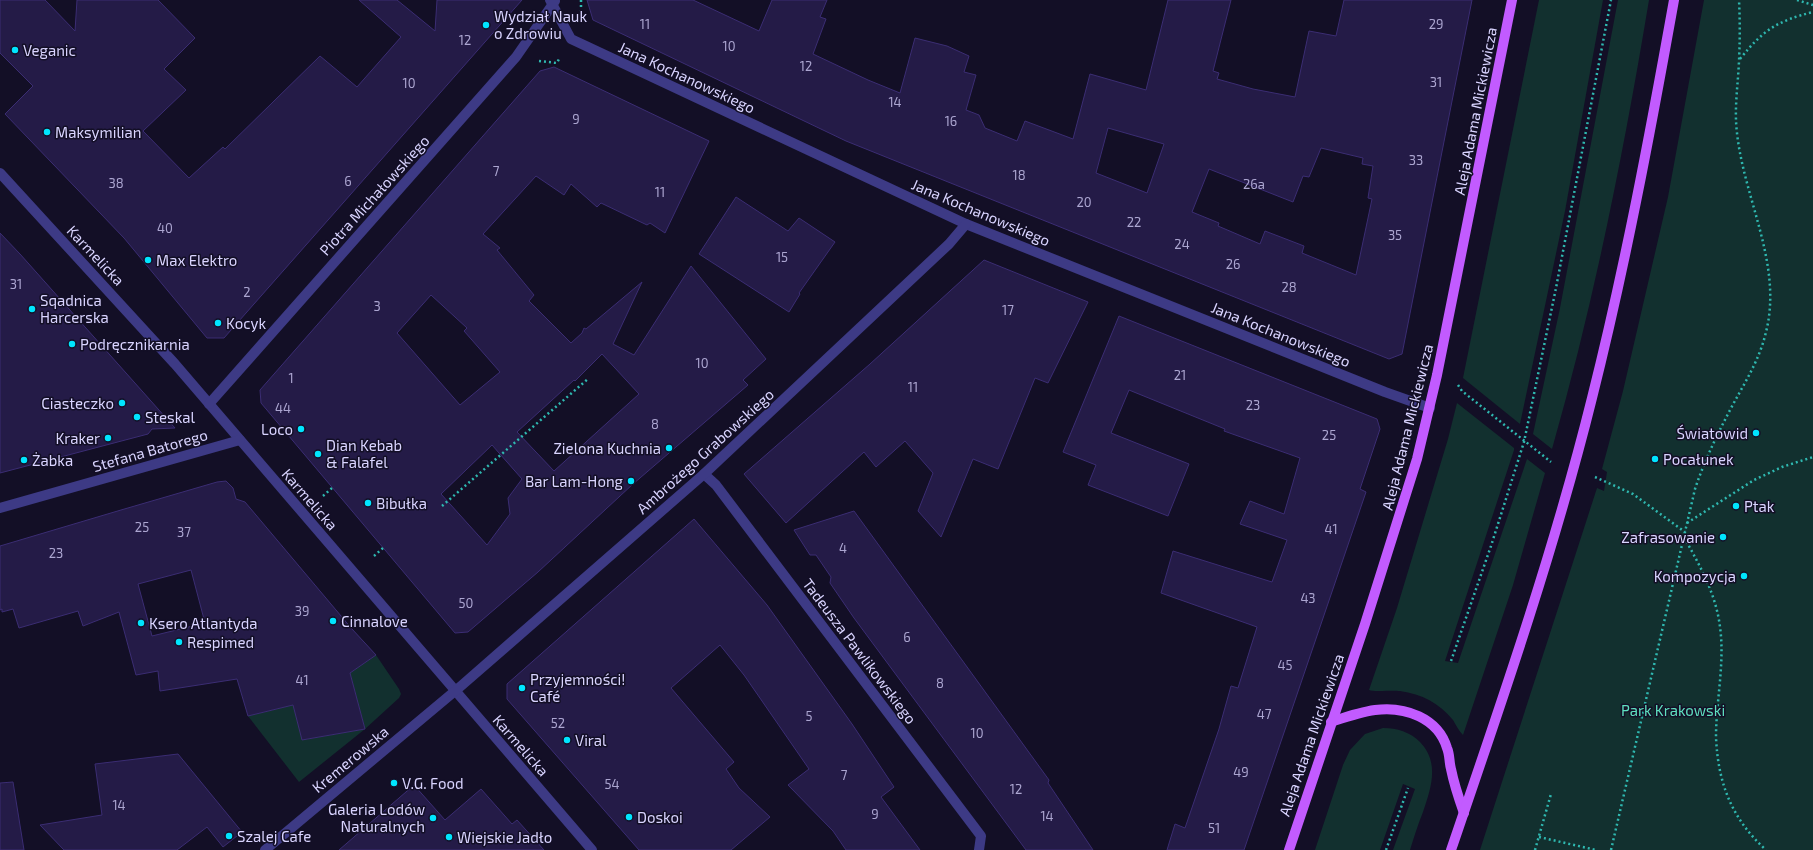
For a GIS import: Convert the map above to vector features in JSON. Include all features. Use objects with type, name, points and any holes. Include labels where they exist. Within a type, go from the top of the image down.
[{"type":"main road","name":"Aleja Adama Mickiewicza","points":[[1289,850],[1398,520],[1430,408],[1512,0]]},
{"type":"main road","points":[[1451,850],[1542,574],[1592,399],[1632,221],[1674,0]]},
{"type":"main road","points":[[1331,722],[1362,712],[1388,709],[1403,711],[1426,719],[1435,726],[1448,748],[1451,769],[1464,813]]},
{"type":"street","name":"Jana Kochanowskiego","points":[[553,2],[571,39],[966,224],[1385,392],[1430,408]]},
{"type":"street","name":"Piotra Michałowskiego","points":[[209,404],[516,58],[553,2]]},
{"type":"street","name":"Karmelicka","points":[[0,173],[112,294],[209,404],[592,850]]},
{"type":"street","name":"Ambrożego Grabowskiego","points":[[455,690],[704,474],[949,244],[966,224]]},
{"type":"street","name":"Stefana Batorego","points":[[0,508],[240,440]]},
{"type":"street","name":"Tadeusza Pawlikowskiego","points":[[704,474],[716,485],[981,836],[979,850]]},
{"type":"street","name":"Kremerowska","points":[[265,850],[455,690]]},
{"type":"path","points":[[1451,661],[1491,546],[1524,442],[1556,288],[1611,0]]},
{"type":"path","points":[[1611,850],[1700,473],[1730,411],[1754,368],[1767,331],[1770,313],[1768,267],[1737,138],[1736,107],[1739,60],[1739,0]]},
{"type":"path","points":[[1797,0],[1813,5]]},
{"type":"path","points":[[1739,60],[1750,47],[1769,29],[1778,23],[1813,12]]},
{"type":"path","points":[[535,66],[538,61],[557,62],[563,53]]},
{"type":"path","points":[[442,506],[588,378]]},
{"type":"path","points":[[1458,385],[1462,391],[1524,442],[1551,462]]},
{"type":"path","points":[[1687,523],[1754,480],[1782,467],[1813,457]]},
{"type":"path","points":[[1595,477],[1633,494],[1685,532]]},
{"type":"path","points":[[323,496],[332,488]]},
{"type":"path","points":[[1684,536],[1710,588],[1719,618],[1721,643],[1716,750],[1724,789],[1730,804],[1741,823],[1766,850]]},
{"type":"path","points":[[374,556],[383,548]]},
{"type":"path","points":[[1386,850],[1408,788]]},
{"type":"path","points":[[1535,850],[1551,794]]},
{"type":"path","points":[[1539,837],[1596,850]]},
{"type":"green space","points":[[1539,0],[1603,0],[1565,211],[1520,424],[1463,378]]},
{"type":"green space","points":[[1618,0],[1649,0],[1629,113],[1595,282],[1552,449],[1533,434],[1560,308]]},
{"type":"green space","name":"Park Krakowski","points":[[1704,0],[1813,0],[1813,850],[1480,850],[1597,488],[1604,491],[1607,472],[1602,469],[1623,391],[1668,197]]},
{"type":"green space","points":[[1457,403],[1514,448],[1514,450],[1445,661],[1458,663],[1527,459],[1545,473],[1513,585],[1463,735],[1448,714],[1430,700],[1408,692],[1369,690],[1397,608],[1448,439]]},
{"type":"green space","points":[[376,655],[401,694],[399,698],[365,729],[350,673]]},
{"type":"green space","points":[[293,705],[303,740],[365,729],[299,782],[248,716]]},
{"type":"green space","points":[[1383,728],[1408,733],[1420,742],[1430,758],[1432,767],[1431,785],[1410,850],[1393,850],[1415,789],[1403,784],[1380,850],[1315,850],[1343,765],[1350,750],[1365,734]]},
{"type":"building","points":[[0,0],[45,0],[75,31],[77,0],[158,0],[195,38],[164,69],[186,90],[143,131],[189,178],[223,147],[225,149],[320,56],[357,87],[401,37],[359,0],[397,0],[435,31],[437,0],[522,0],[224,338],[207,338],[124,238],[5,114],[33,86],[0,53]]},
{"type":"building","points":[[587,0],[693,0],[759,31],[772,0],[827,0],[820,17],[826,19],[813,54],[868,80],[900,93],[915,38],[947,46],[969,56],[964,72],[976,75],[966,110],[979,115],[985,128],[1017,141],[1025,121],[1073,139],[1090,74],[1146,90],[1168,0],[1231,0],[1213,71],[1219,73],[1217,79],[1253,89],[1295,97],[1309,31],[1336,36],[1344,0],[1472,0],[1402,354],[1389,359],[846,141],[593,20]],"holes":[[[1108,128],[1164,144],[1147,193],[1096,173]],[[1321,148],[1363,158],[1362,164],[1373,166],[1368,198],[1372,199],[1356,275],[1302,253],[1304,246],[1265,231],[1260,244],[1218,226],[1219,223],[1192,212],[1209,169],[1293,202],[1303,176],[1309,177]]]},
{"type":"building","points":[[554,67],[709,141],[665,233],[650,223],[647,225],[601,203],[597,207],[571,184],[564,195],[536,176],[483,234],[500,248],[497,250],[534,295],[529,301],[571,343],[582,333],[584,328],[586,329],[642,282],[613,344],[634,355],[691,266],[766,359],[743,380],[748,385],[633,484],[538,572],[468,632],[455,633],[261,403],[260,390],[540,71]],"holes":[[[431,295],[467,328],[464,331],[500,372],[460,405],[397,333]],[[602,354],[639,394],[554,471],[517,432],[574,380],[575,381]],[[492,445],[522,479],[508,498],[510,514],[487,545],[441,494]]]},
{"type":"building","points":[[736,197],[788,231],[799,218],[835,242],[799,293],[800,294],[789,312],[699,254]]},
{"type":"building","points":[[0,233],[175,428],[152,429],[148,434],[0,473]]},
{"type":"building","points":[[984,260],[1088,302],[1048,383],[1035,378],[998,469],[973,459],[941,537],[918,511],[933,473],[905,441],[876,467],[864,452],[786,523],[744,474],[870,364]]},
{"type":"building","points":[[1119,316],[1377,419],[1380,429],[1360,489],[1366,492],[1244,850],[1167,850],[1175,824],[1185,828],[1219,729],[1231,686],[1238,688],[1257,627],[1161,593],[1173,551],[1272,582],[1287,540],[1240,524],[1250,501],[1284,514],[1300,458],[1224,431],[1225,429],[1129,390],[1111,433],[1189,464],[1168,516],[1088,485],[1096,465],[1063,452]]},
{"type":"building","points":[[226,481],[233,488],[236,499],[245,502],[352,629],[376,655],[350,673],[365,729],[302,740],[293,705],[248,716],[237,679],[160,691],[158,671],[136,675],[119,612],[83,626],[78,611],[19,628],[13,609],[2,612],[2,609],[0,610],[0,546],[217,482]],"holes":[[[191,570],[205,623],[152,636],[138,584]]]},
{"type":"building","points":[[854,511],[1049,780],[1048,783],[1093,850],[1026,850],[854,618],[830,583],[831,577],[816,555],[810,555],[794,530]]},
{"type":"building","points":[[694,519],[767,605],[852,724],[894,787],[881,797],[920,850],[846,850],[833,831],[788,785],[809,769],[744,675],[720,645],[671,688],[734,762],[726,769],[739,788],[770,817],[731,850],[639,850],[507,699],[507,684]]},
{"type":"building","points":[[178,754],[242,832],[223,847],[207,827],[177,850],[64,850],[40,825],[102,815],[95,764]]},
{"type":"building","points":[[13,782],[24,850],[0,850],[0,783]]},
{"type":"building","points":[[414,785],[445,820],[481,789],[512,824],[517,820],[544,850],[339,850]]},
{"type":"place","name":"Wydział Nauk o Zdrowiu","points":[[486,25]]},
{"type":"place","name":"Veganic","points":[[15,50]]},
{"type":"place","name":"Maksymilian","points":[[47,132]]},
{"type":"place","name":"Max Elektro","points":[[148,260]]},
{"type":"place","name":"Sqadnica Harcerska","points":[[32,309]]},
{"type":"place","name":"Kocyk","points":[[218,323]]},
{"type":"place","name":"Podręcznikarnia","points":[[72,344]]},
{"type":"place","name":"Ciasteczko","points":[[122,403]]},
{"type":"place","name":"Steskal","points":[[137,417]]},
{"type":"place","name":"Loco","points":[[301,429]]},
{"type":"place","name":"Światowid","points":[[1756,433]]},
{"type":"place","name":"Kraker","points":[[108,438]]},
{"type":"place","name":"Zielona Kuchnia","points":[[669,448]]},
{"type":"place","name":"Dian Kebab & Falafel","points":[[318,454]]},
{"type":"place","name":"Pocałunek","points":[[1655,459]]},
{"type":"place","name":"Żabka","points":[[24,460]]},
{"type":"place","name":"Bar Lam-Hong","points":[[631,481]]},
{"type":"place","name":"Bibułka","points":[[368,503]]},
{"type":"place","name":"Ptak","points":[[1736,506]]},
{"type":"place","name":"Zafrasowanie","points":[[1723,537]]},
{"type":"place","name":"Kompozycja","points":[[1744,576]]},
{"type":"place","name":"Cinnalove","points":[[333,621]]},
{"type":"place","name":"Ksero Atlantyda","points":[[141,623]]},
{"type":"place","name":"Respimed","points":[[179,642]]},
{"type":"place","name":"Przyjemności! Café","points":[[522,688]]},
{"type":"place","name":"Viral","points":[[567,740]]},
{"type":"place","name":"V.G. Food","points":[[394,783]]},
{"type":"place","name":"Doskoi","points":[[629,817]]},
{"type":"place","name":"Galeria Lodów Naturalnych","points":[[433,818]]},
{"type":"place","name":"Szalej Cafe","points":[[229,836]]},
{"type":"place","name":"Wiejskie Jadło","points":[[449,837]]}]
